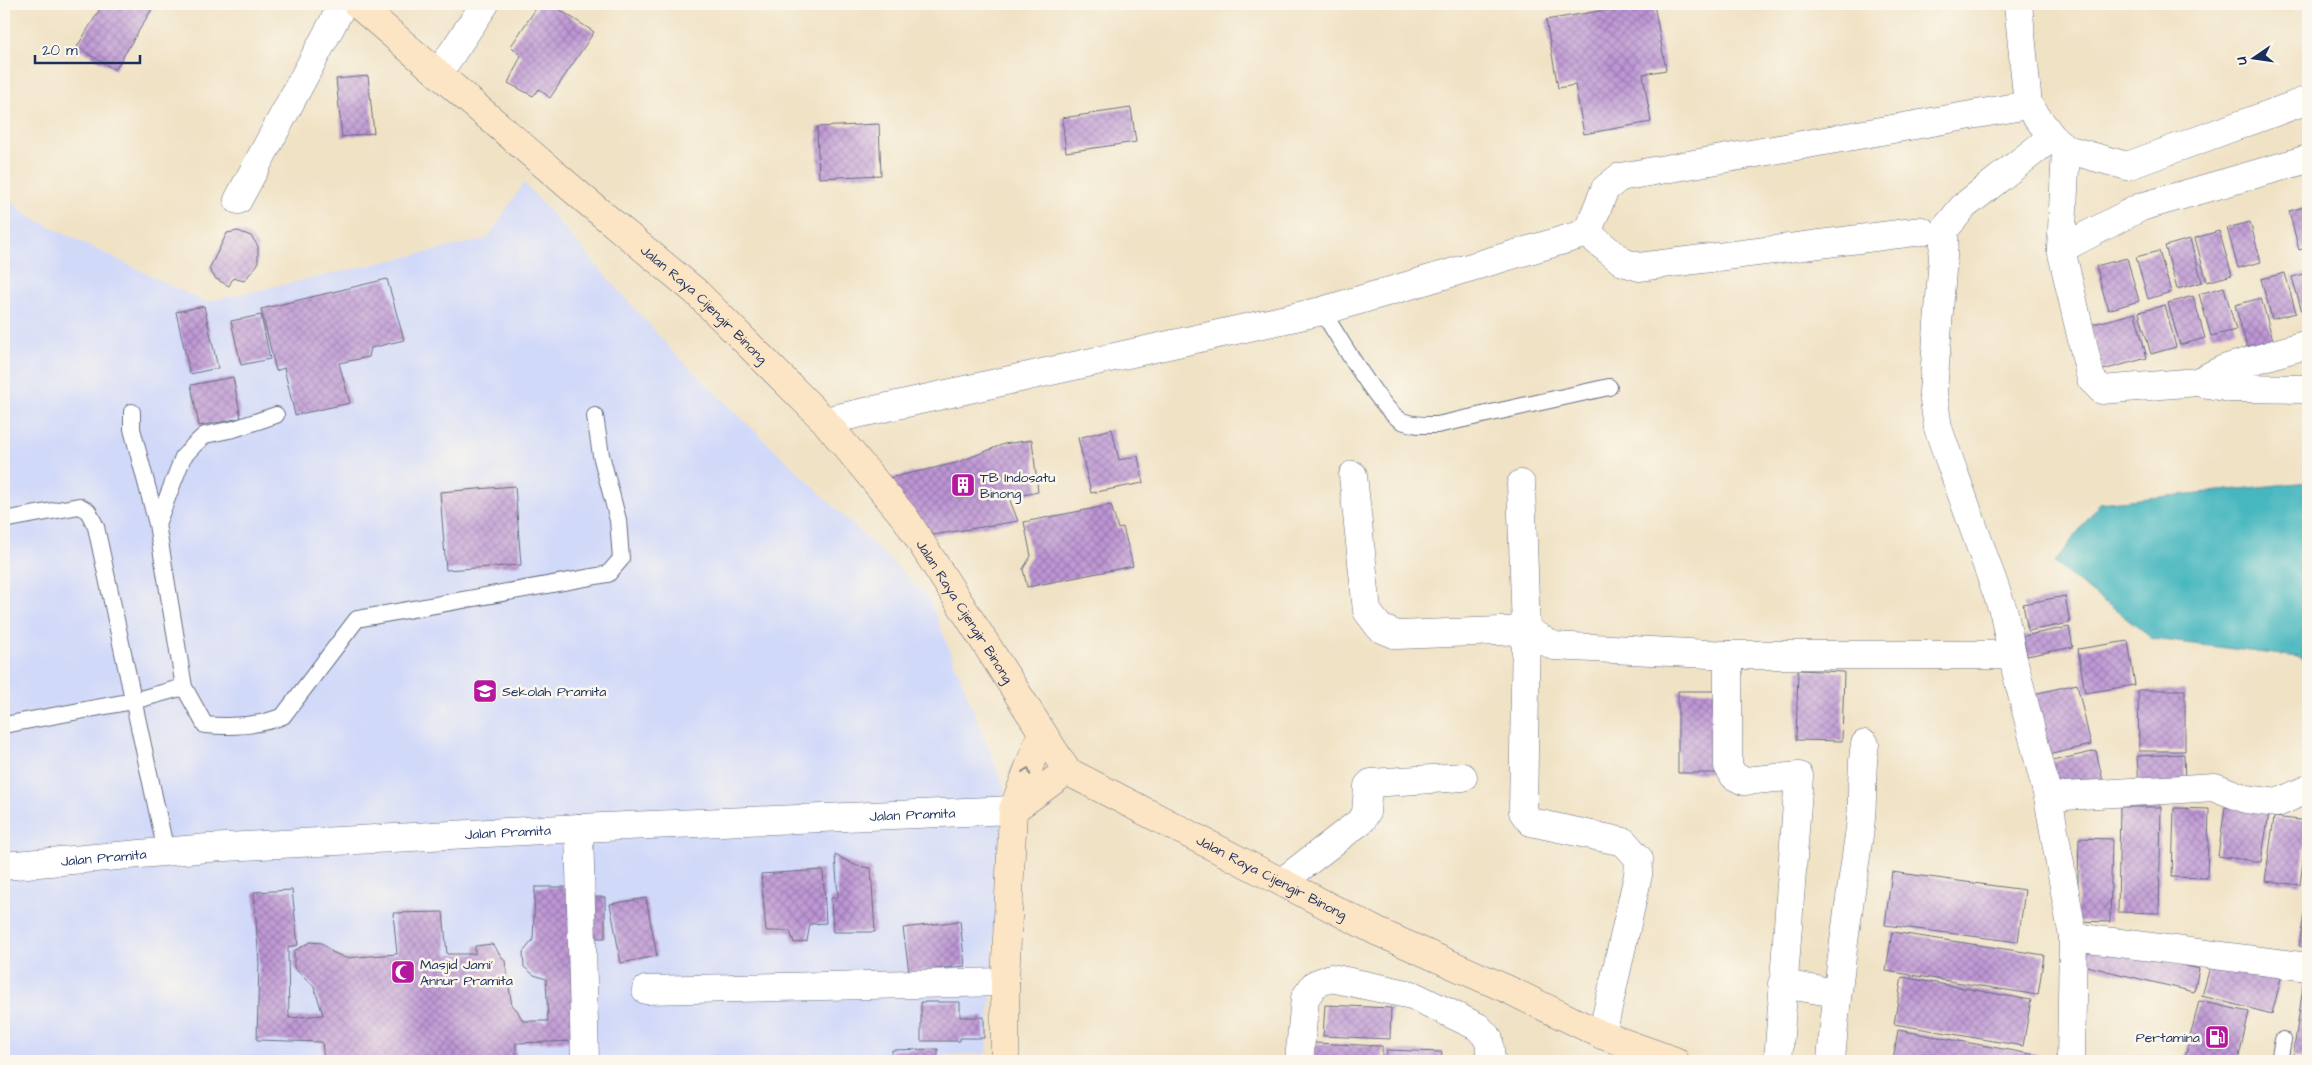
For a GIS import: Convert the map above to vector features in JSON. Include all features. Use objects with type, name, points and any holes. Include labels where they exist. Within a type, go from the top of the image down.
[{"type":"street","points":[[238,200],[354,4]]},
{"type":"street","name":"Jalan Raya Cijengir Binong","points":[[354,4],[584,200],[695,291],[826,421],[906,519],[1068,771],[1378,932],[1507,989],[1602,1035],[1674,1061]]},
{"type":"street","points":[[438,74],[485,4]]},
{"type":"street","points":[[2018,4],[2028,105],[2059,143],[2127,166],[2308,100]]},
{"type":"street","points":[[1587,233],[1605,189],[1620,177],[2028,105]]},
{"type":"street","points":[[2059,143],[2061,249],[2091,379],[2102,390],[2197,382],[2230,388],[2308,389]]},
{"type":"street","points":[[2059,143],[1964,206],[1945,229],[1933,394],[1938,428],[2004,613],[2012,655],[2048,797],[2073,937],[2071,1061]]},
{"type":"street","points":[[2061,249],[2142,207],[2308,158]]},
{"type":"street","points":[[2127,166],[2142,207]]},
{"type":"street","points":[[1587,233],[1623,262],[1639,267],[1922,231]]},
{"type":"street","points":[[826,421],[1322,311],[1587,233]]},
{"type":"street","points":[[2197,382],[2224,369],[2308,344]]},
{"type":"street","points":[[1353,475],[1367,611],[1380,628],[1397,635],[1526,630],[1554,646],[1728,655],[2012,655]]},
{"type":"street","points":[[1521,484],[1526,630],[1523,812],[1531,822],[1624,842],[1639,859],[1638,874],[1602,1035]]},
{"type":"street","points":[[1728,655],[1728,766],[1734,776],[1744,781],[1799,776],[1782,984],[1778,1061]]},
{"type":"street","points":[[1005,1061],[1005,982],[1013,810],[1042,732]]},
{"type":"street","points":[[1830,1061],[1836,993],[1860,824],[1861,771],[1865,744]]},
{"type":"street","points":[[1013,810],[1068,771]]},
{"type":"street","points":[[1283,881],[1362,820],[1366,813],[1368,786],[1371,783],[1463,776]]},
{"type":"street","points":[[2048,797],[2215,787],[2246,800],[2277,803],[2308,789]]},
{"type":"street","name":"Jalan Pramita","points":[[4,866],[166,852],[579,828],[1013,810]]},
{"type":"street","points":[[579,828],[585,1061]]},
{"type":"street","points":[[2073,937],[2308,966]]},
{"type":"street","points":[[1299,1061],[1305,998],[1315,984],[1331,978],[1412,994],[1478,1027],[1489,1039],[1491,1061]]},
{"type":"street","points":[[646,990],[1005,982]]},
{"type":"street","points":[[1782,984],[1836,993]]},
{"type":"lane","points":[[1322,311],[1384,406],[1401,420],[1419,426],[1437,425],[1609,387]]},
{"type":"lane","points":[[132,412],[132,429],[157,524],[184,687],[205,725],[266,723],[283,716],[357,619],[608,574],[620,558],[618,520],[601,455],[596,416]]},
{"type":"lane","points":[[157,524],[183,458],[194,445],[205,435],[234,429],[276,415]]},
{"type":"lane","points":[[4,520],[79,506],[88,510],[96,527],[166,852]]},
{"type":"lane","points":[[4,725],[133,700],[184,687]]},
{"type":"lane","points":[[2279,1061],[2283,1040]]},
{"type":"shaded area","name":"Sekolah Pramita","points":[[524,183],[674,353],[928,597],[1004,786],[987,1054],[673,1061],[4,1061],[4,192],[24,214],[205,302],[487,239]]},
{"type":"water","points":[[2308,482],[2308,667],[2298,657],[2153,639],[2054,563],[2100,503]]},
{"type":"building","points":[[103,4],[155,4],[115,70],[77,47]]},
{"type":"building","points":[[539,4],[551,4],[594,32],[550,98],[539,89],[533,96],[508,83],[521,56],[511,46]]},
{"type":"building","points":[[1641,4],[1654,4],[1666,70],[1643,74],[1651,122],[1584,134],[1575,85],[1558,88],[1546,20]]},
{"type":"building","points":[[368,76],[374,133],[342,137],[336,79]]},
{"type":"building","points":[[1131,108],[1136,142],[1066,152],[1062,118]]},
{"type":"building","points":[[879,124],[881,175],[819,178],[817,127]]},
{"type":"building","points":[[2308,206],[2308,247],[2299,250],[2289,211]]},
{"type":"building","points":[[2250,222],[2261,262],[2238,268],[2227,228]]},
{"type":"building","points":[[238,231],[251,236],[258,246],[258,264],[244,281],[233,278],[229,286],[216,279],[209,269],[227,233]]},
{"type":"building","points":[[2219,231],[2232,275],[2207,282],[2195,238]]},
{"type":"building","points":[[2190,239],[2202,282],[2177,289],[2165,246]]},
{"type":"building","points":[[2159,251],[2171,292],[2148,299],[2136,257]]},
{"type":"building","points":[[2127,258],[2139,301],[2108,310],[2096,266]]},
{"type":"building","points":[[2285,273],[2296,313],[2272,319],[2261,279]]},
{"type":"building","points":[[2308,273],[2308,318],[2304,319],[2292,277]]},
{"type":"building","points":[[387,279],[404,340],[371,348],[369,357],[339,363],[350,403],[295,415],[284,368],[276,371],[261,309]]},
{"type":"building","points":[[2224,287],[2236,330],[2211,336],[2199,294]]},
{"type":"building","points":[[2193,296],[2205,338],[2180,345],[2168,303]]},
{"type":"building","points":[[2261,298],[2273,340],[2247,347],[2235,305]]},
{"type":"building","points":[[2165,305],[2176,347],[2151,354],[2139,312]]},
{"type":"building","points":[[204,306],[218,368],[190,374],[176,312]]},
{"type":"building","points":[[2135,313],[2147,358],[2103,370],[2090,325]]},
{"type":"building","points":[[261,315],[270,359],[241,365],[231,321]]},
{"type":"building","points":[[233,377],[241,418],[199,426],[191,385]]},
{"type":"building","points":[[1112,429],[1119,460],[1138,456],[1143,483],[1091,493],[1078,438]]},
{"type":"building","name":"TB Indosatu Binong","points":[[1032,440],[1038,492],[1009,498],[1018,521],[927,536],[885,479],[956,463],[1004,444]]},
{"type":"building","points":[[515,486],[521,565],[446,570],[440,492]]},
{"type":"building","points":[[1111,505],[1118,529],[1123,527],[1133,566],[1027,587],[1023,569],[1031,556],[1024,522]]},
{"type":"building","points":[[2065,596],[2070,623],[2028,631],[2023,604]]},
{"type":"building","points":[[2069,627],[2073,647],[2027,656],[2023,636]]},
{"type":"building","points":[[2128,641],[2135,685],[2085,693],[2078,649]]},
{"type":"building","points":[[1798,670],[1844,672],[1842,741],[1796,740]]},
{"type":"building","points":[[2077,684],[2091,745],[2048,755],[2034,694]]},
{"type":"building","points":[[2138,690],[2185,690],[2185,751],[2139,751]]},
{"type":"building","points":[[1678,691],[1719,691],[1719,773],[1678,773]]},
{"type":"building","points":[[2096,751],[2103,781],[2055,792],[2048,762]]},
{"type":"building","points":[[2184,754],[2185,783],[2139,785],[2137,756]]},
{"type":"building","points":[[2120,807],[2161,807],[2159,913],[2118,912]]},
{"type":"building","points":[[2225,807],[2269,813],[2261,862],[2218,856]]},
{"type":"building","points":[[2174,808],[2209,809],[2207,878],[2172,877]]},
{"type":"building","points":[[2274,817],[2308,821],[2300,885],[2265,881]]},
{"type":"building","points":[[2079,838],[2112,839],[2110,922],[2077,921]]},
{"type":"building","points":[[835,855],[857,866],[871,868],[875,932],[833,932],[831,898],[838,897]]},
{"type":"building","points":[[823,870],[826,923],[810,924],[807,941],[794,943],[790,931],[766,931],[761,874]]},
{"type":"building","points":[[1892,872],[2025,890],[2018,942],[1885,925]]},
{"type":"building","name":"Masjid Jami' Annur Pramita","points":[[535,887],[578,887],[578,1041],[516,1043],[516,1061],[324,1061],[322,1042],[257,1040],[259,964],[254,892],[292,890],[298,945],[288,947],[289,1018],[323,1015],[314,986],[294,968],[294,951],[310,942],[322,943],[332,952],[345,958],[397,954],[393,913],[443,912],[447,954],[475,954],[475,946],[492,944],[505,961],[512,1006],[517,1010],[523,1021],[548,1021],[546,979],[534,975],[524,967],[523,952],[533,940]]},
{"type":"building","points":[[2308,894],[2308,947],[2299,946]]},
{"type":"building","points":[[585,897],[605,897],[605,938],[586,938]]},
{"type":"building","points":[[646,898],[657,956],[621,963],[610,904]]},
{"type":"building","points":[[960,921],[965,966],[909,972],[903,928]]},
{"type":"building","points":[[1892,932],[2044,955],[2038,995],[1886,971]]},
{"type":"building","points":[[2080,940],[2199,969],[2194,992],[2074,963]]},
{"type":"building","points":[[2212,960],[2281,978],[2272,1014],[2202,996]]},
{"type":"building","points":[[2305,973],[2308,973],[2308,1058],[2293,1056]]},
{"type":"building","points":[[1902,977],[2031,1000],[2023,1046],[1894,1024]]},
{"type":"building","name":"Pertamina","points":[[2199,1001],[2249,1012],[2238,1061],[2184,1061]]},
{"type":"building","points":[[921,1002],[960,1002],[960,1017],[984,1017],[984,1038],[960,1038],[960,1041],[921,1041]]},
{"type":"building","points":[[1325,1005],[1391,1008],[1390,1039],[1323,1036]]},
{"type":"building","points":[[1898,1030],[2042,1056],[2041,1061],[1893,1061]]},
{"type":"building","points":[[1314,1043],[1382,1046],[1382,1061],[1313,1061]]},
{"type":"building","points":[[938,1049],[938,1061],[892,1061],[892,1050]]},
{"type":"building","points":[[1387,1050],[1442,1052],[1441,1061],[1386,1061]]},
{"type":"place","name":"TB Indosatu Binong","points":[[963,485]]},
{"type":"place","name":"Sekolah Pramita","points":[[485,691]]},
{"type":"place","name":"Masjid Jami' Annur Pramita","points":[[403,972]]},
{"type":"place","name":"Pertamina","points":[[2217,1037]]}]
